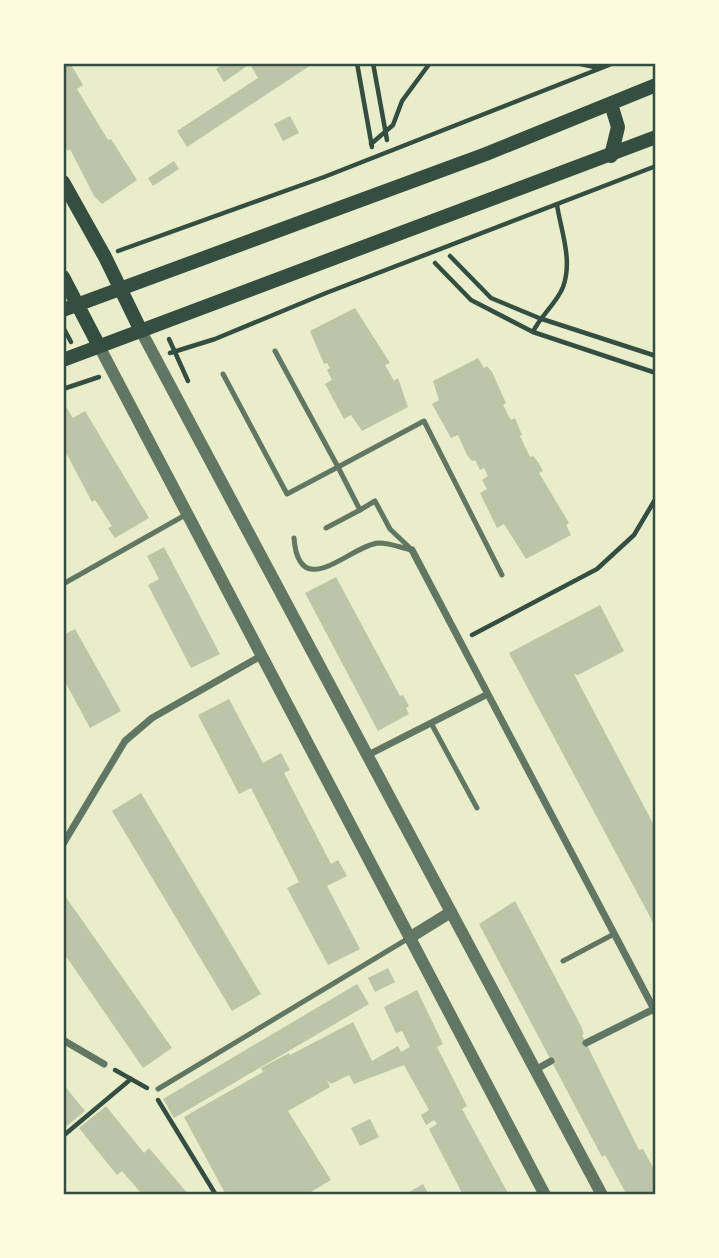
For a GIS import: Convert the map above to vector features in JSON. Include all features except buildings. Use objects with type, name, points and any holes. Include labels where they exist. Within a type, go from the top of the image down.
[{"type":"main road","points":[[70,307],[486,154],[656,85]]},
{"type":"main road","points":[[611,104],[618,127],[611,156]]},
{"type":"main road","points":[[63,360],[656,137]]},
{"type":"main road","points":[[63,182],[105,257],[141,331]]},
{"type":"main road","points":[[63,277],[70,307],[99,346]]},
{"type":"street","points":[[141,331],[602,1195]]},
{"type":"street","points":[[99,346],[545,1195]]},
{"type":"street","points":[[412,550],[486,695],[655,1011],[586,1043]]},
{"type":"street","points":[[63,844],[125,741],[152,718],[261,656]]},
{"type":"street","points":[[368,755],[486,695]]},
{"type":"street","points":[[409,938],[451,912]]},
{"type":"street","points":[[63,1040],[104,1064]]},
{"type":"street","points":[[535,1070],[551,1061]]},
{"type":"lane","points":[[275,351],[360,510]]},
{"type":"lane","points":[[223,374],[287,494],[425,421],[502,575]]},
{"type":"lane","points":[[326,528],[375,501],[390,529],[412,550]]},
{"type":"lane","points":[[63,584],[187,514]]},
{"type":"lane","points":[[294,538],[295,553],[300,562],[316,568],[328,568],[377,543],[412,550]]},
{"type":"lane","points":[[431,723],[477,808]]},
{"type":"lane","points":[[564,961],[614,934]]},
{"type":"lane","points":[[158,1089],[409,938]]},
{"type":"path","points":[[357,63],[372,145],[386,137],[402,101],[430,63]]},
{"type":"path","points":[[373,63],[386,137]]},
{"type":"path","points":[[576,63],[600,68]]},
{"type":"path","points":[[105,257],[191,222],[324,177],[614,63]]},
{"type":"path","points":[[155,358],[215,339],[326,293],[656,166]]},
{"type":"path","points":[[533,332],[539,318],[563,287],[567,251],[557,205]]},
{"type":"path","points":[[450,256],[491,298],[539,318],[656,356]]},
{"type":"path","points":[[435,262],[471,300],[533,332],[656,373]]},
{"type":"path","points":[[63,327],[70,340]]},
{"type":"path","points":[[63,389],[113,373]]},
{"type":"path","points":[[459,642],[597,569],[634,535],[656,498]]},
{"type":"path","points":[[104,1064],[153,1092],[216,1195]]},
{"type":"path","points":[[63,1136],[131,1079]]}]
